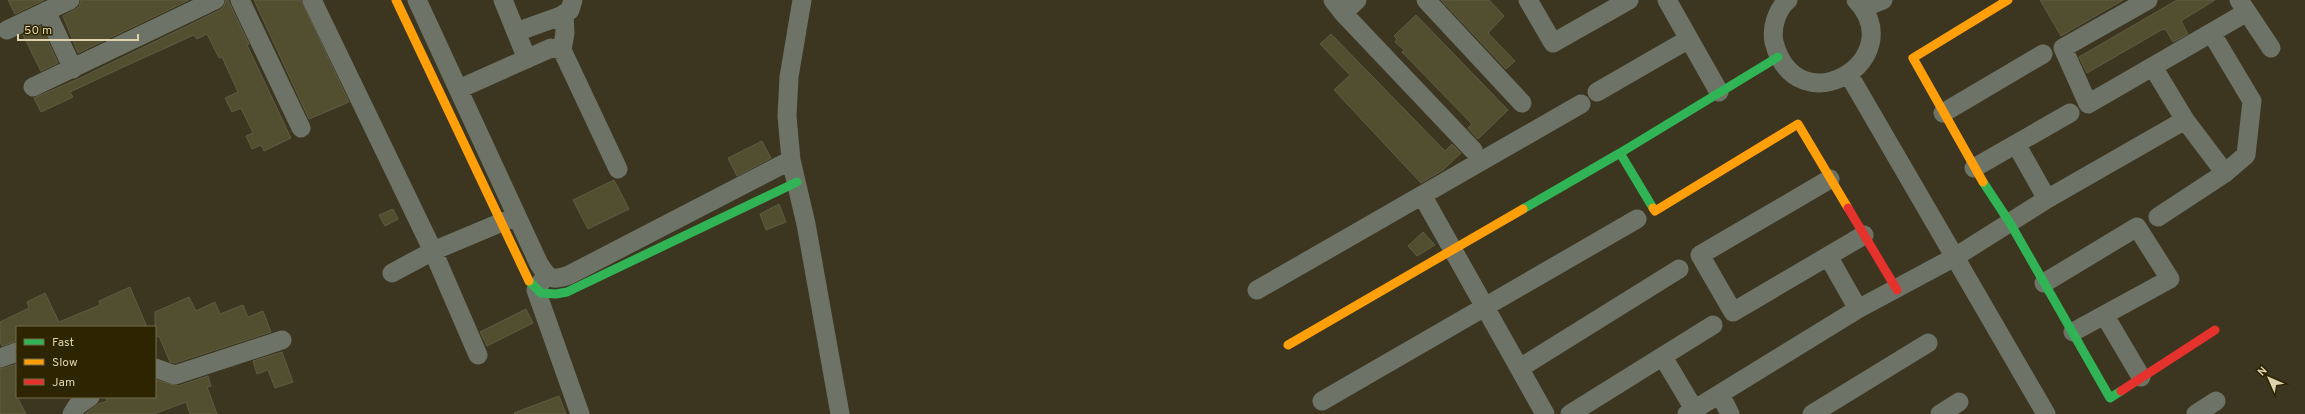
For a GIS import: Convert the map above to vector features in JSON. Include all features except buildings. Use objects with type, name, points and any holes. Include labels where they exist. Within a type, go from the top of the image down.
[{"type":"street","points":[[7,30],[70,0]]},
{"type":"street","points":[[33,87],[215,0]]},
{"type":"street","points":[[240,0],[301,128]]},
{"type":"street","points":[[312,0],[433,251],[478,355]]},
{"type":"street","points":[[396,0],[500,224],[529,281],[542,283],[569,276],[797,182]]},
{"type":"street","points":[[417,0],[539,264],[542,283],[580,414]]},
{"type":"street","points":[[503,0],[527,59]]},
{"type":"street","points":[[802,0],[787,101],[792,160],[823,313],[840,414]]},
{"type":"street","points":[[1426,0],[1522,103]]},
{"type":"street","points":[[1528,0],[1553,43],[1605,6],[1629,0]]},
{"type":"street","points":[[1667,0],[1719,92]]},
{"type":"street","points":[[1788,0],[1776,18],[1773,36],[1778,57],[1795,75],[1808,81],[1822,83],[1836,81],[1849,75],[1862,61],[1869,44],[1870,26],[1859,4],[1881,0]]},
{"type":"street","points":[[2008,0],[1913,58],[1974,168],[2010,223],[2110,398],[2140,377],[2215,330]]},
{"type":"street","points":[[2148,0],[2063,48],[2088,104],[2212,34],[2243,6],[2271,48]]},
{"type":"street","points":[[1344,4],[1473,150]]},
{"type":"street","points":[[516,32],[568,7]]},
{"type":"street","points":[[568,7],[562,50],[618,168]]},
{"type":"street","points":[[46,12],[73,69]]},
{"type":"street","points":[[2158,217],[2225,173],[2246,156],[2252,102],[2212,34]]},
{"type":"street","points":[[1597,92],[1689,39]]},
{"type":"street","points":[[459,89],[551,48],[562,50]]},
{"type":"street","points":[[1944,113],[2043,54]]},
{"type":"street","points":[[1288,345],[1620,153],[1778,57]]},
{"type":"street","points":[[2153,67],[2185,120],[2225,173]]},
{"type":"street","points":[[1849,75],[2046,414]]},
{"type":"street","points":[[1257,290],[1581,104]]},
{"type":"street","points":[[1974,168],[2070,113]]},
{"type":"street","points":[[1663,357],[1691,412],[1858,309],[1896,290],[1955,257],[2047,199],[2185,120]]},
{"type":"street","points":[[1620,153],[1655,210],[1798,124],[1896,290]]},
{"type":"street","points":[[2016,144],[2047,199]]},
{"type":"street","points":[[633,250],[792,160]]},
{"type":"street","points":[[1830,178],[1700,255],[1733,312],[1864,235]]},
{"type":"street","points":[[1422,195],[1486,306],[1545,414]]},
{"type":"street","points":[[392,273],[433,251],[518,216]]},
{"type":"street","points":[[1322,401],[1637,220]]},
{"type":"street","points":[[2044,283],[2137,227],[2170,279],[2105,316],[2073,332]]},
{"type":"street","points":[[1828,256],[1858,309]]},
{"type":"street","points":[[1520,368],[1678,269]]},
{"type":"street","points":[[2105,316],[2140,377]]},
{"type":"street","points":[[1570,414],[1714,326]]},
{"type":"street","points":[[156,368],[175,375],[282,340]]},
{"type":"street","points":[[1812,414],[1928,343]]},
{"type":"street","points":[[0,358],[16,352]]},
{"type":"street","points":[[1720,394],[1730,414]]},
{"type":"street","points":[[72,414],[77,406],[89,398]]},
{"type":"street","points":[[2196,414],[2216,401]]},
{"type":"street","points":[[1940,414],[1959,402]]},
{"type":"traffic: fast","points":[[1653,208],[1620,153],[1778,57]]},
{"type":"traffic: fast","points":[[1523,209],[1620,153]]},
{"type":"traffic: fast","points":[[529,281],[541,293],[556,294],[567,292],[797,182]]},
{"type":"traffic: fast","points":[[1983,182],[2010,223],[2110,398],[2121,391]]},
{"type":"traffic: slow","points":[[396,0],[529,281]]},
{"type":"traffic: slow","points":[[1983,182],[1913,58],[2008,0]]},
{"type":"traffic: slow","points":[[1653,208],[1655,211],[1798,124],[1848,208]]},
{"type":"traffic: slow","points":[[1288,345],[1523,209]]},
{"type":"traffic: jam","points":[[1848,208],[1897,290]]},
{"type":"traffic: jam","points":[[2121,391],[2215,330]]}]
